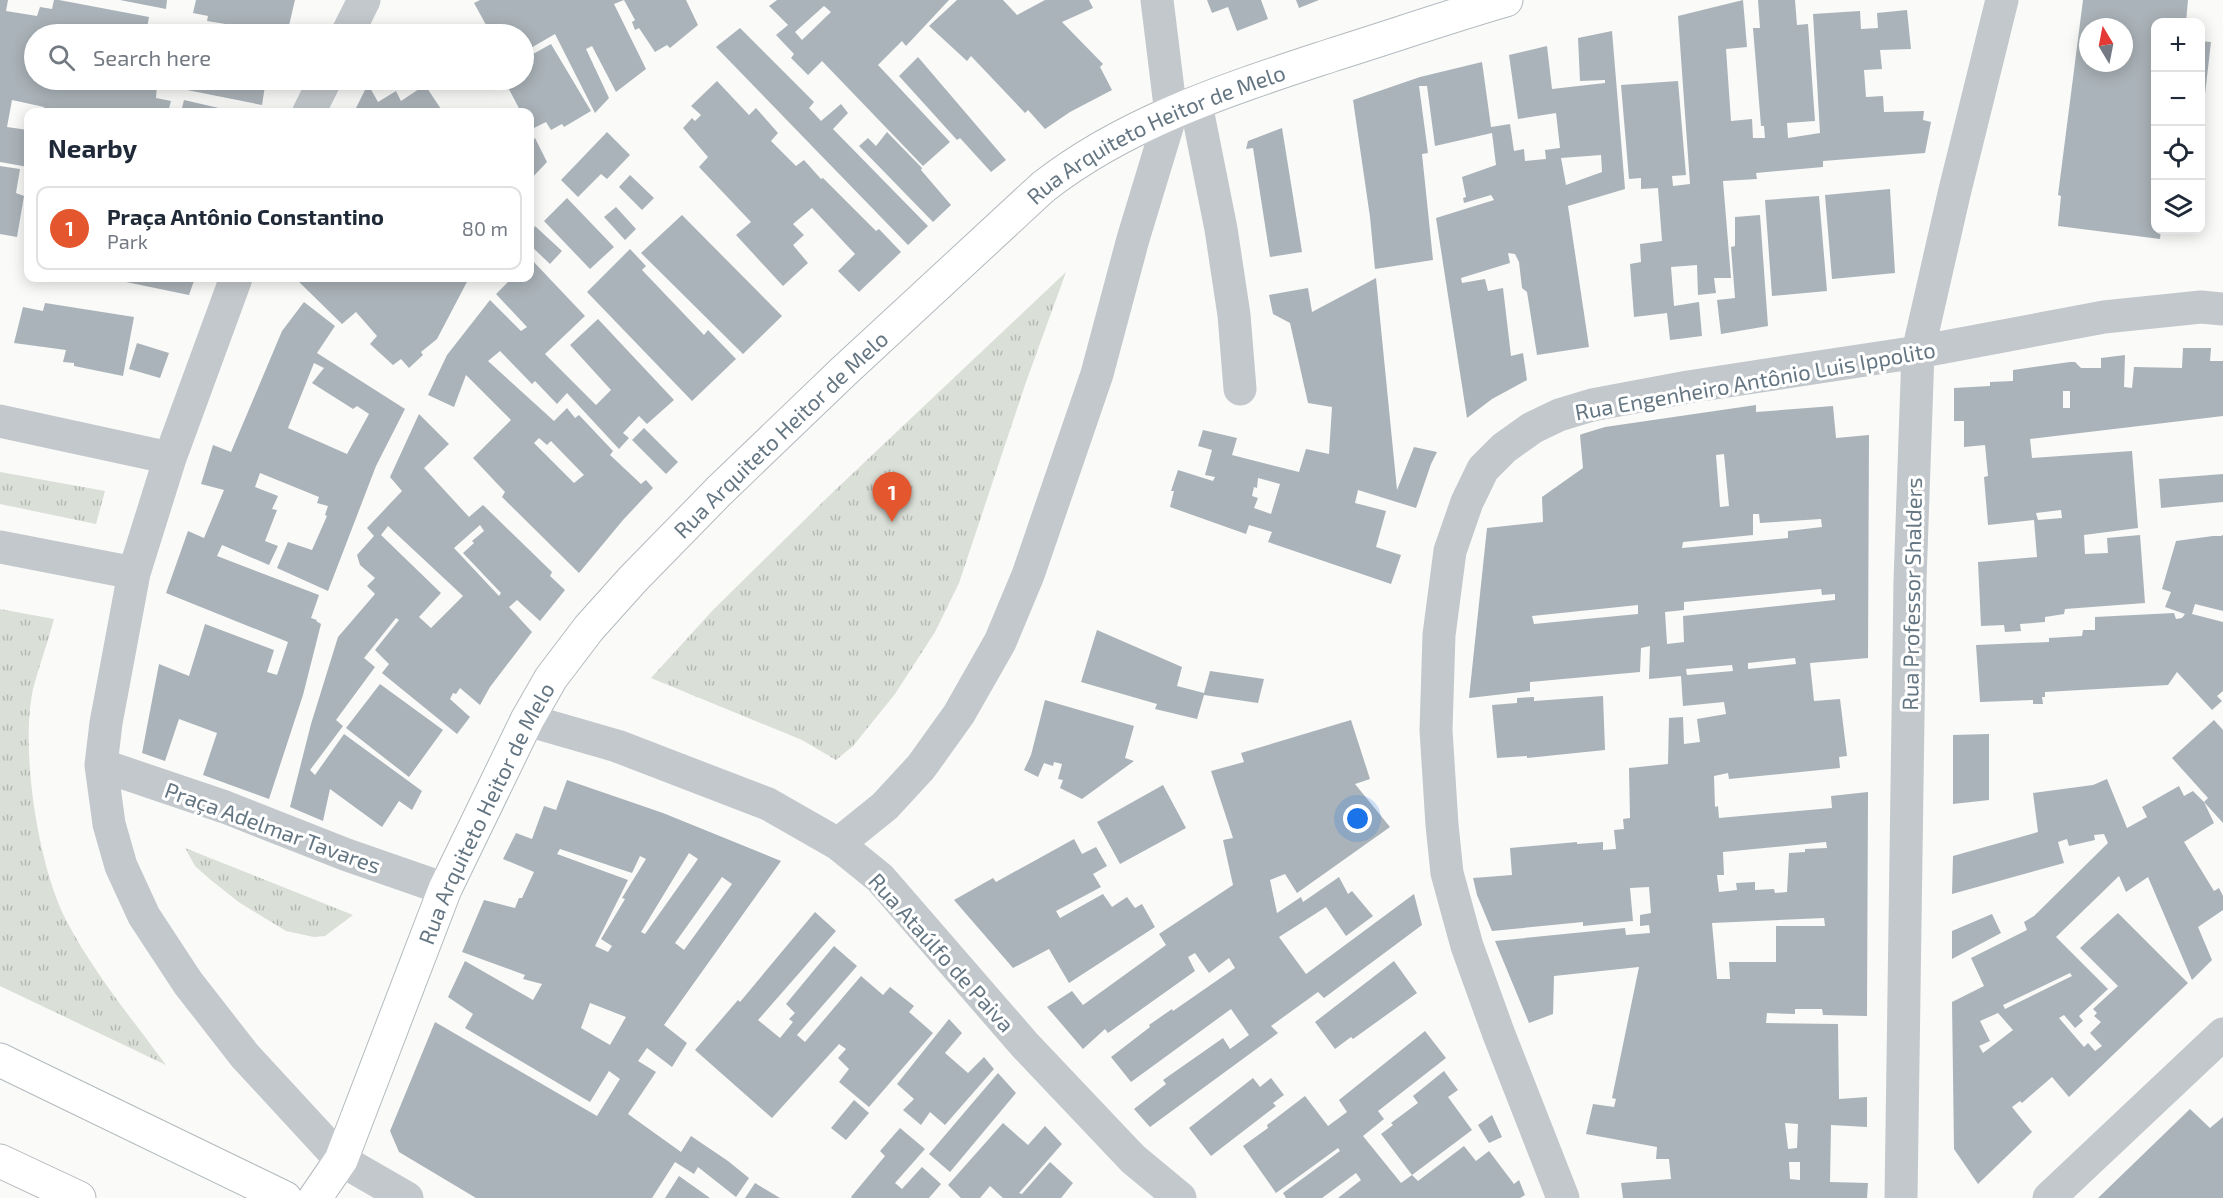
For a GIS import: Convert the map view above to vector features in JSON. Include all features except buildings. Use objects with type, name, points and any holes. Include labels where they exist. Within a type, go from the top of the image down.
[{"type":"main road","name":"Rua Arquiteto Heitor de Melo","points":[[315,1198],[341,1160],[445,889],[527,720],[551,678],[589,628],[633,579],[719,491],[843,372],[1043,187],[1070,166],[1114,139],[1266,77],[1506,0]]},
{"type":"main road","points":[[0,1060],[285,1198]]},
{"type":"main road","name":"Rua Arquiteto Heitor de Melo","points":[[341,1160],[343,1198]]},
{"type":"main road","points":[[0,1161],[79,1198]]},
{"type":"street","points":[[352,24],[364,0]]},
{"type":"street","points":[[1157,0],[1184,109],[1223,240],[1234,315],[1240,389]]},
{"type":"street","name":"Rua Professor Shalders","points":[[1901,1198],[1910,581],[1918,352],[2002,0]]},
{"type":"street","points":[[311,108],[320,90]]},
{"type":"street","points":[[838,844],[885,806],[921,767],[959,714],[1000,642],[1028,575],[1097,374],[1133,239],[1184,109]]},
{"type":"street","points":[[235,282],[170,458],[134,573],[106,723],[101,765],[109,824],[121,866],[144,916],[188,983],[245,1056],[341,1160],[407,1198]]},
{"type":"street","name":"Rua Engenheiro Antônio Luis Ippolito","points":[[1563,1198],[1467,946],[1447,873],[1436,730],[1439,635],[1450,551],[1467,502],[1483,469],[1504,448],[1532,428],[1559,415],[1592,405],[1688,387],[1918,352],[2104,317],[2201,307],[2223,309]]},
{"type":"street","points":[[0,421],[170,458]]},
{"type":"street","points":[[0,547],[134,573]]},
{"type":"street","name":"Rua Ataúlfo de Paiva","points":[[527,720],[617,746],[768,804],[838,844],[880,878],[1024,1044],[1133,1159],[1180,1198]]},
{"type":"street","name":"Praça Adelmar Tavares","points":[[101,765],[225,807],[347,855],[445,889]]},
{"type":"street","points":[[2049,1198],[2223,1034]]},
{"type":"green space","points":[[1066,272],[1026,382],[959,583],[935,632],[895,694],[853,746],[836,760],[802,740],[651,678],[713,610],[832,493]]},
{"type":"green space","points":[[0,472],[105,491],[96,524],[0,504]]},
{"type":"green space","points":[[0,609],[54,619],[33,689],[30,714],[30,775],[40,840],[57,899],[67,922],[89,959],[166,1065],[0,986]]},
{"type":"green space","points":[[185,848],[353,915],[325,936],[314,937],[286,931],[240,903],[212,881],[195,866]]},
{"type":"place","name":"Praça Antônio Constantino","points":[[892,522]]}]
